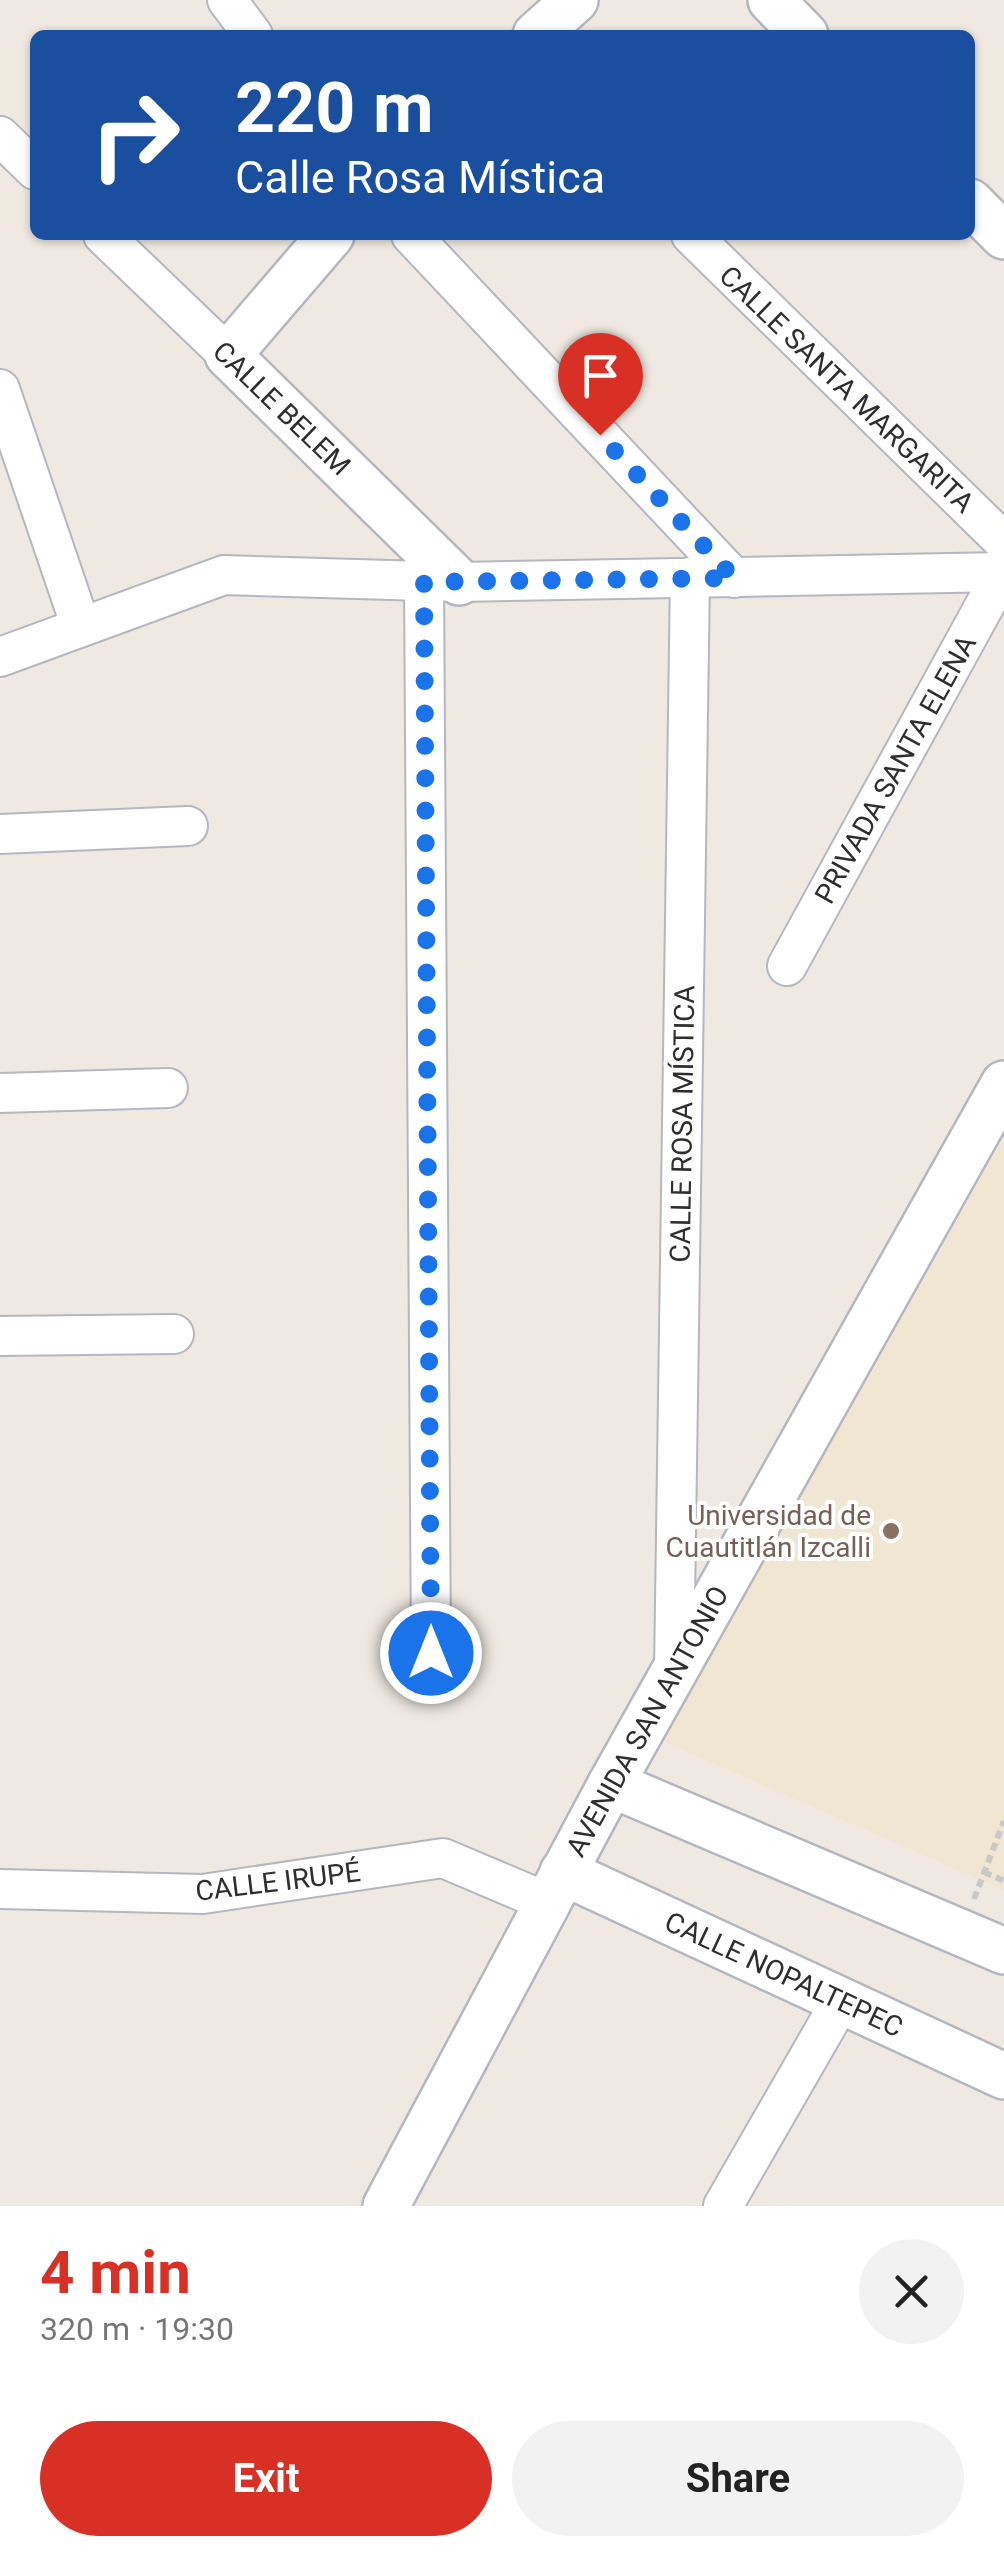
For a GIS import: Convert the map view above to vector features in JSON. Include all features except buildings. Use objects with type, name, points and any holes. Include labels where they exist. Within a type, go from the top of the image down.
[{"type":"street","points":[[226,0],[249,30]]},
{"type":"street","points":[[542,30],[575,0]]},
{"type":"street","points":[[771,0],[801,30]]},
{"type":"street","points":[[0,136],[30,165]]},
{"type":"street","points":[[975,207],[1004,236]]},
{"type":"street","name":"CALLE BELEM","points":[[108,240],[228,355],[442,582]]},
{"type":"street","points":[[228,355],[327,240]]},
{"type":"street","points":[[415,240],[734,578]]},
{"type":"street","name":"CALLE SANTA MARGARITA","points":[[696,240],[1004,542]]},
{"type":"street","points":[[0,389],[81,627]]},
{"type":"street","points":[[0,657],[224,575],[442,582],[1003,572]]},
{"type":"street","name":"PRIVADA SANTA ELENA","points":[[786,966],[1003,572]]},
{"type":"street","name":"CALLE ROSA MÍSTICA","points":[[674,1671],[690,577]]},
{"type":"street","points":[[431,1653],[442,582]]},
{"type":"street","points":[[0,834],[188,826]]},
{"type":"street","name":"AVENIDA SAN ANTONIO","points":[[386,2206],[555,1887],[1004,1084]]},
{"type":"street","points":[[0,1092],[168,1088]]},
{"type":"street","points":[[0,1336],[174,1334]]},
{"type":"street","points":[[612,1784],[1004,1952]]},
{"type":"street","name":"CALLE IRUPÉ","points":[[0,1888],[203,1894],[443,1858],[555,1887]]},
{"type":"street","name":"CALLE NOPALTEPEC","points":[[555,1887],[841,2000],[1004,2076]]},
{"type":"street","points":[[723,2206],[841,2000]]},
{"type":"path","points":[[961,1933],[1004,1820]]},
{"type":"path","points":[[984,1872],[1004,1881]]},
{"type":"shaded area","name":"Universidad de Cuautitlán Izcalli","points":[[1004,1136],[1004,1890],[658,1739]]},
{"type":"place","name":"Universidad de Cuautitlán Izcalli","points":[[891,1531]]},
{"type":"route","points":[[431,1653],[424,582],[734,578],[600,435]]}]
